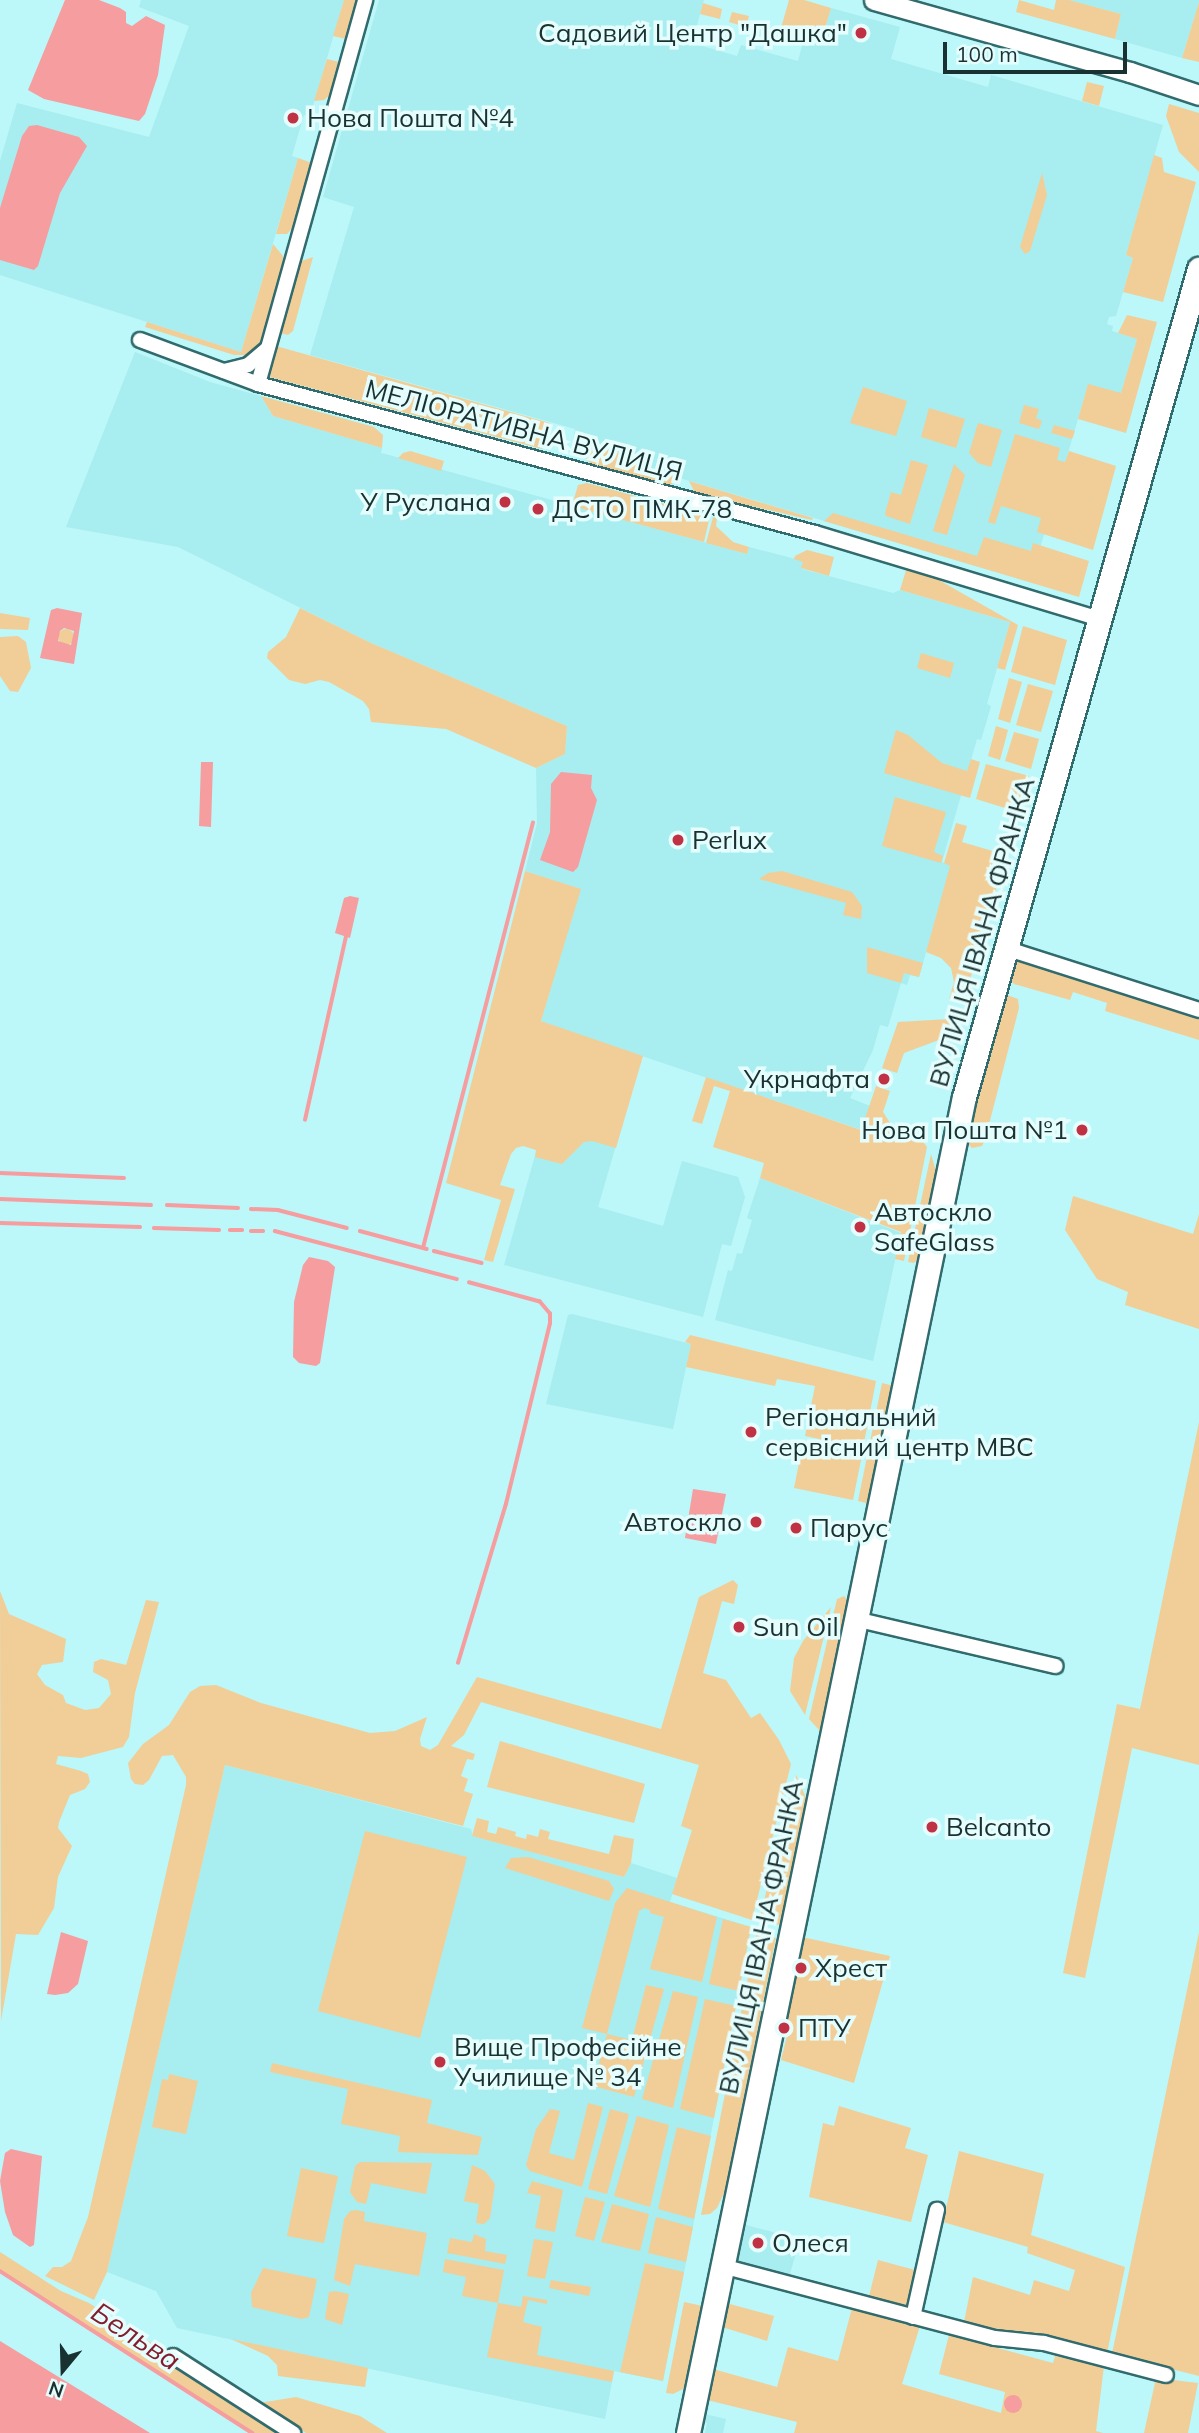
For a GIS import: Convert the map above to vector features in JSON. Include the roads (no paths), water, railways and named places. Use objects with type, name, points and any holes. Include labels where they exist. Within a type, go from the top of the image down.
[{"type":"main road","points":[[874,0],[1130,72],[1199,95]]},
{"type":"main road","name":"ВУЛИЦЯ ІВАНА ФРАНКА","points":[[688,2433],[952,1149],[1005,948],[1199,269]]},
{"type":"street","points":[[258,384],[365,0]]},
{"type":"street","name":"МЕЛІОРАТИВНА ВУЛИЦЯ","points":[[139,340],[258,384],[815,533],[1099,619]]},
{"type":"street","points":[[223,371],[248,365],[268,348]]},
{"type":"street","points":[[1005,948],[1199,1010]]},
{"type":"street","points":[[855,1619],[1056,1666]]},
{"type":"street","points":[[913,2316],[937,2210]]},
{"type":"street","points":[[722,2266],[995,2338],[1044,2343],[1166,2375]]},
{"type":"street","points":[[173,2357],[293,2433]]},
{"type":"waterway","points":[[423,1248],[533,823]]},
{"type":"waterway","points":[[305,1120],[346,937]]},
{"type":"waterway","points":[[0,1173],[124,1178]]},
{"type":"waterway","points":[[0,1199],[151,1205]]},
{"type":"waterway","points":[[167,1205],[238,1208]]},
{"type":"waterway","points":[[251,1209],[278,1210],[347,1228]]},
{"type":"waterway","points":[[0,1223],[140,1227]]},
{"type":"waterway","points":[[154,1228],[219,1230]]},
{"type":"waterway","points":[[230,1230],[242,1230]]},
{"type":"waterway","points":[[251,1231],[263,1231]]},
{"type":"waterway","points":[[275,1231],[457,1279]]},
{"type":"waterway","points":[[360,1231],[427,1249]]},
{"type":"waterway","points":[[434,1251],[482,1263]]},
{"type":"waterway","points":[[458,1663],[506,1504],[550,1324],[550,1314],[540,1302],[470,1283]]},
{"type":"waterway","name":"Бельва","points":[[0,2271],[252,2433]]},
{"type":"place","name":"Садовий Центр \"Дашка\"","points":[[861,33]]},
{"type":"place","name":"Нова Пошта №4","points":[[293,118]]},
{"type":"place","name":"У Руслана","points":[[505,502]]},
{"type":"place","name":"ДСТО ПМК-78","points":[[538,509]]},
{"type":"place","name":"Perlux","points":[[678,840]]},
{"type":"place","name":"Укрнафта","points":[[884,1079]]},
{"type":"place","name":"Нова Пошта №1","points":[[1082,1130]]},
{"type":"place","name":"Автоскло SafeGlass","points":[[860,1227]]},
{"type":"place","name":"Регіональний сервісний центр МВС","points":[[751,1432]]},
{"type":"place","name":"Автоскло","points":[[756,1522]]},
{"type":"place","name":"Парус","points":[[796,1528]]},
{"type":"place","name":"Sun Oil","points":[[739,1627]]},
{"type":"place","name":"Belcanto","points":[[932,1827]]},
{"type":"place","name":"Хрест","points":[[801,1968]]},
{"type":"place","name":"ПТУ","points":[[784,2028]]},
{"type":"place","name":"Вище Професійне Училище № 34","points":[[440,2062]]},
{"type":"place","name":"Олеся","points":[[758,2243]]}]
